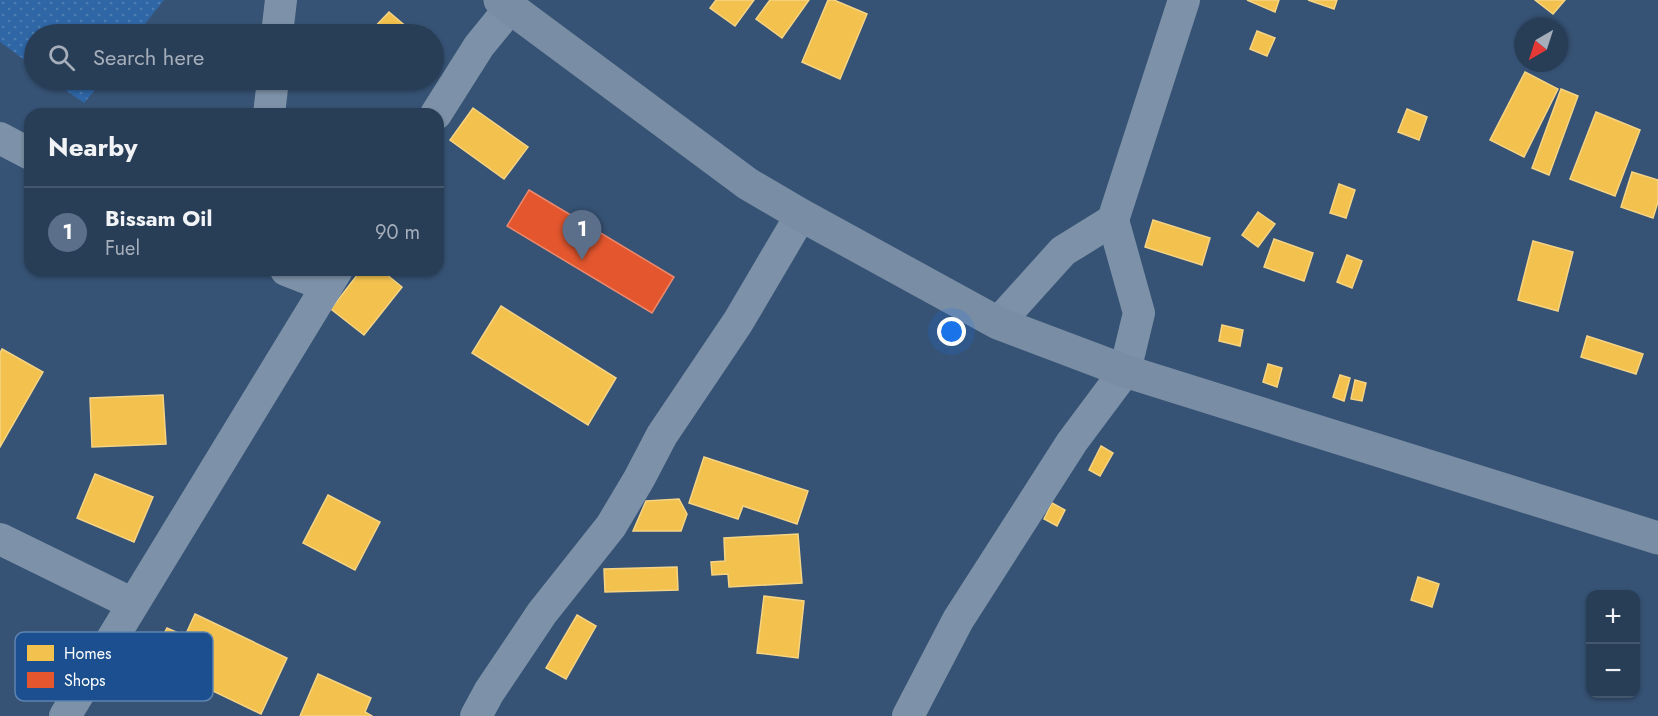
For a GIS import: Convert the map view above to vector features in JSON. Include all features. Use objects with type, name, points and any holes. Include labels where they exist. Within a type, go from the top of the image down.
[{"type":"main road","points":[[505,4],[748,184],[998,323],[1125,371],[1658,537]]},
{"type":"street","points":[[279,24],[281,0]]},
{"type":"street","points":[[908,716],[958,620],[1072,442],[1125,371],[1139,313],[1113,220],[1184,0]]},
{"type":"street","points":[[440,108],[505,4]]},
{"type":"street","points":[[270,108],[272,90]]},
{"type":"street","points":[[0,138],[24,151]]},
{"type":"street","points":[[476,716],[489,692],[542,613],[611,526],[662,435],[738,322],[801,215]]},
{"type":"street","points":[[998,323],[1063,251],[1113,220]]},
{"type":"street","points":[[116,632],[332,278]]},
{"type":"street","points":[[0,540],[133,604]]},
{"type":"street","points":[[65,716],[74,701]]},
{"type":"shaded area","points":[[0,0],[164,0],[145,24],[24,24],[24,60],[0,42]]},
{"type":"shaded area","points":[[65,90],[95,90],[84,103]]},
{"type":"building: Homes","points":[[716,0],[754,0],[735,26],[710,8]]},
{"type":"building: Homes","points":[[770,0],[809,0],[782,38],[756,19]]},
{"type":"building: Homes","points":[[828,0],[834,0],[867,14],[840,79],[802,62]]},
{"type":"building: Homes","points":[[1247,0],[1279,0],[1275,12]]},
{"type":"building: Homes","points":[[1308,0],[1337,0],[1334,9]]},
{"type":"building: Homes","points":[[1535,0],[1565,0],[1553,14]]},
{"type":"building: Homes","points":[[389,12],[403,24],[378,24]]},
{"type":"building: Homes","points":[[1257,31],[1275,38],[1267,56],[1250,49]]},
{"type":"building: Homes","points":[[1525,72],[1558,89],[1524,157],[1490,140]]},
{"type":"building: Homes","points":[[1561,89],[1578,96],[1549,175],[1532,168]]},
{"type":"building: Homes","points":[[473,108],[528,147],[504,179],[450,140]]},
{"type":"building: Homes","points":[[1407,109],[1427,117],[1419,140],[1398,132]]},
{"type":"building: Homes","points":[[1596,112],[1640,130],[1615,196],[1570,179]]},
{"type":"building: Homes","points":[[1632,172],[1658,180],[1658,202],[1653,218],[1621,207]]},
{"type":"building: Homes","points":[[1339,184],[1355,190],[1346,218],[1330,213]]},
{"type":"building: Homes","points":[[1258,212],[1275,224],[1258,247],[1242,235]]},
{"type":"building: Homes","points":[[1153,220],[1210,238],[1202,265],[1145,247]]},
{"type":"building: Homes","points":[[1274,239],[1313,253],[1304,281],[1264,267]]},
{"type":"building: Homes","points":[[1533,241],[1573,252],[1558,311],[1518,300]]},
{"type":"building: Homes","points":[[1347,255],[1362,261],[1352,288],[1337,282]]},
{"type":"building: Homes","points":[[356,276],[388,276],[402,287],[364,335],[331,309]]},
{"type":"building: Homes","points":[[501,306],[616,378],[588,425],[472,353]]},
{"type":"building: Homes","points":[[1222,325],[1243,330],[1240,346],[1219,341]]},
{"type":"building: Homes","points":[[1587,336],[1643,354],[1636,374],[1581,357]]},
{"type":"building: Homes","points":[[2,349],[43,372],[0,447],[0,353]]},
{"type":"building: Homes","points":[[1268,364],[1282,368],[1277,387],[1263,382]]},
{"type":"building: Homes","points":[[1340,375],[1350,378],[1344,401],[1333,397]]},
{"type":"building: Homes","points":[[1355,380],[1366,383],[1362,401],[1351,399]]},
{"type":"building: Homes","points":[[163,395],[166,444],[92,447],[90,398]]},
{"type":"building: Homes","points":[[1101,446],[1113,453],[1100,476],[1089,470]]},
{"type":"building: Homes","points":[[704,457],[808,491],[797,524],[743,506],[738,519],[689,503]]},
{"type":"building: Homes","points":[[95,474],[153,497],[134,542],[77,518]]},
{"type":"building: Homes","points":[[328,495],[380,522],[355,570],[303,543]]},
{"type":"building: Homes","points":[[679,499],[687,514],[681,531],[633,531],[646,501]]},
{"type":"building: Homes","points":[[1052,503],[1065,510],[1057,526],[1044,519]]},
{"type":"building: Homes","points":[[798,534],[802,583],[729,587],[728,574],[712,575],[711,562],[725,561],[724,538]]},
{"type":"building: Homes","points":[[677,567],[678,590],[605,592],[604,569]]},
{"type":"building: Homes","points":[[1418,577],[1439,584],[1432,607],[1411,600]]},
{"type":"building: Homes","points":[[764,596],[804,601],[798,658],[757,653]]},
{"type":"building: Homes","points":[[195,614],[287,658],[261,714],[213,691],[213,632],[187,632]]},
{"type":"building: Homes","points":[[577,615],[596,626],[566,679],[546,668]]},
{"type":"building: Homes","points":[[318,674],[371,698],[365,712],[372,716],[300,716]]},
{"type":"building: Shops","points":[[529,190],[674,277],[652,313],[507,226]]},
{"type":"place","name":"Bissam Oil","points":[[582,260]]}]
